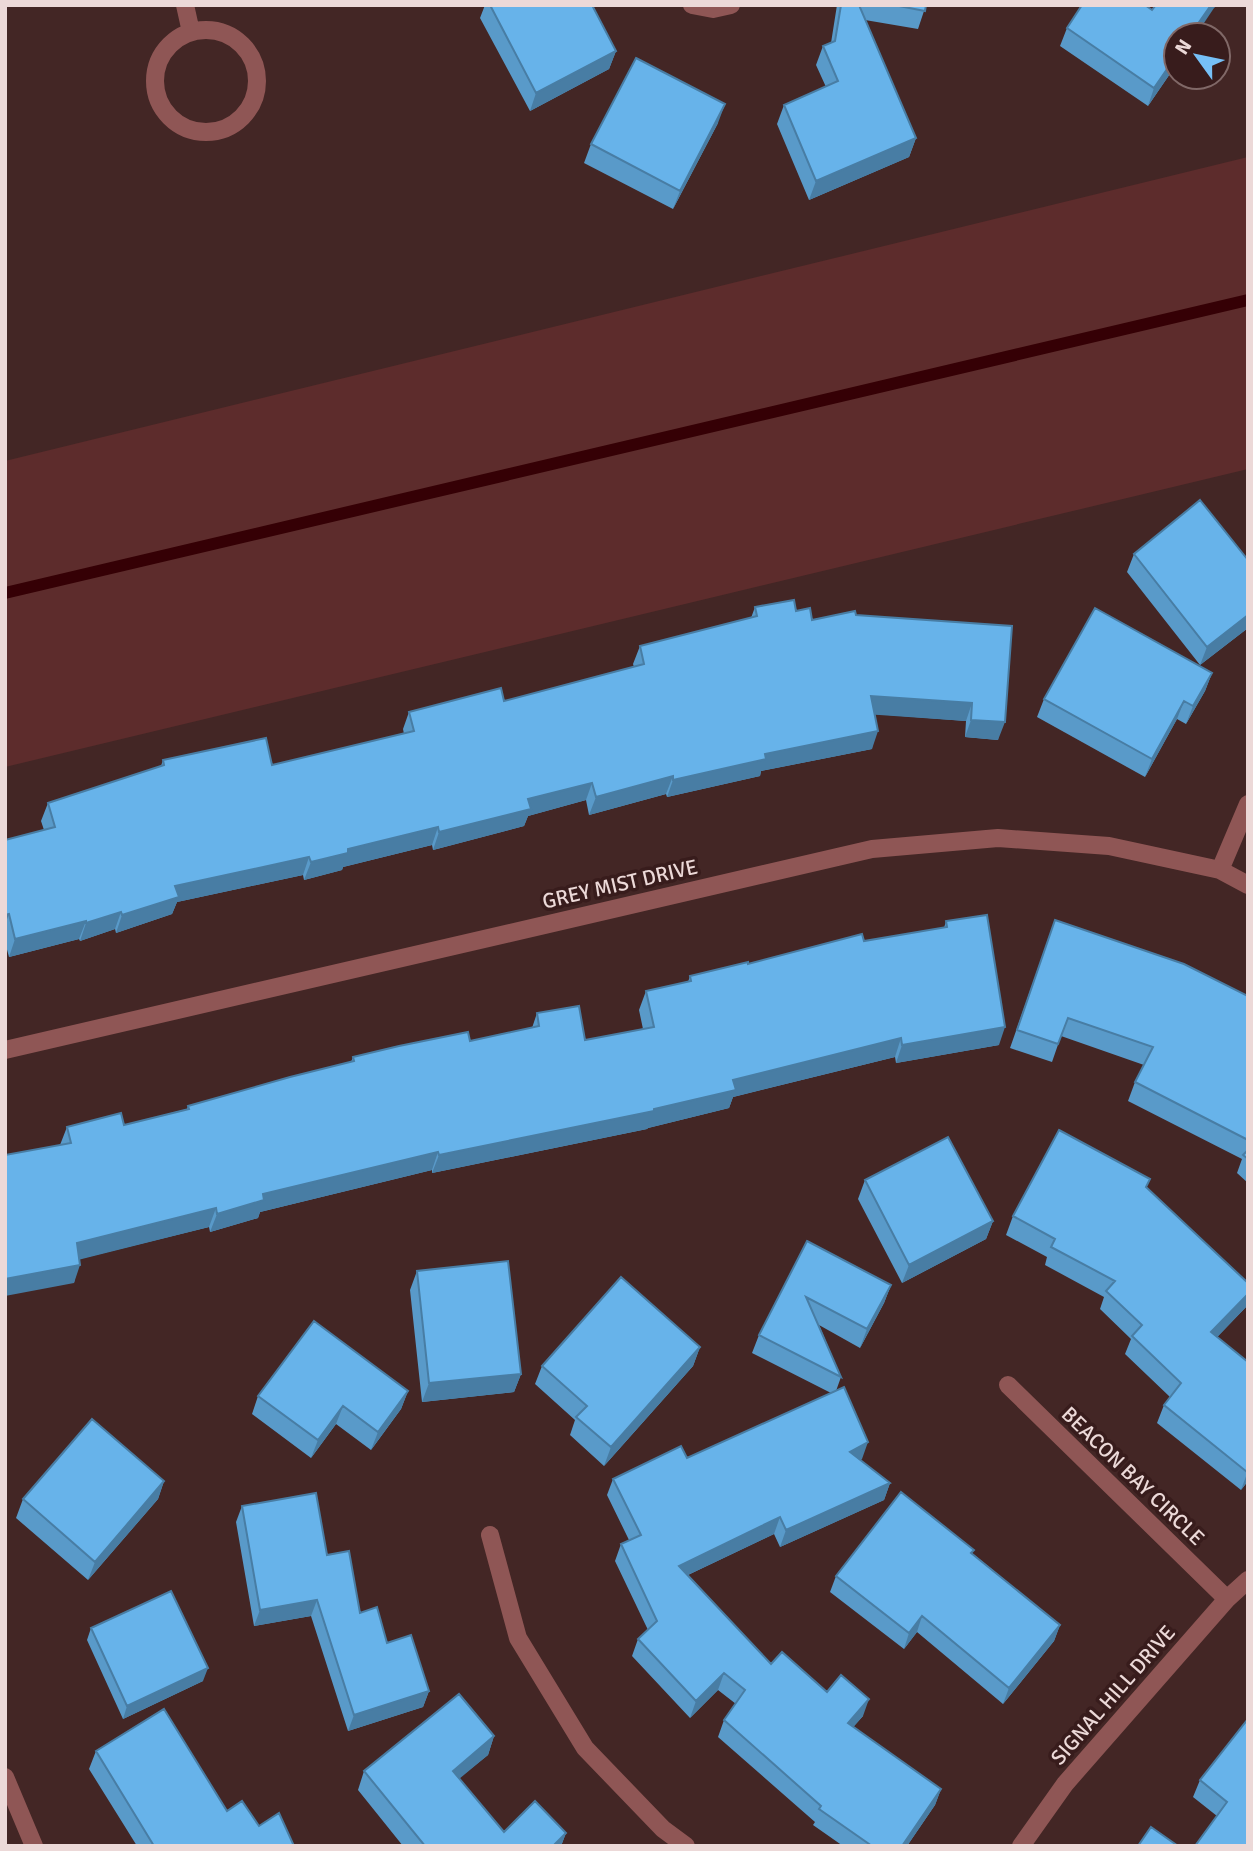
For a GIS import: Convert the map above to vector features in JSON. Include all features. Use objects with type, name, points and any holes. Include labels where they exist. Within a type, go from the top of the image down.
[{"type":"street","points":[[185,5],[191,32]]},
{"type":"street","points":[[692,5],[713,9],[731,5]]},
{"type":"street","points":[[209,29],[227,34],[242,43],[253,58],[257,93],[249,109],[237,122],[221,130],[205,133],[189,130],[175,122],[164,111],[156,96],[158,64],[165,50],[177,39],[191,32],[209,29]]},
{"type":"street","points":[[1220,870],[1248,804]]},
{"type":"street","name":"GREY MIST DRIVE","points":[[5,1050],[872,849],[998,838],[1109,846],[1220,870],[1248,885]]},
{"type":"street","name":"BEACON BAY CIRCLE","points":[[1008,1385],[1227,1599]]},
{"type":"street","points":[[490,1535],[518,1638],[585,1748],[663,1829],[686,1846]]},
{"type":"street","name":"SIGNAL HILL DRIVE","points":[[1021,1846],[1065,1784],[1227,1599],[1248,1580]]},
{"type":"street","points":[[5,1777],[34,1846]]},
{"type":"shaded area","points":[[1248,157],[1248,469],[5,767],[5,461]]},
{"type":"building","points":[[490,5],[592,5],[616,51],[536,93]]},
{"type":"building","points":[[841,5],[859,5],[916,138],[816,181],[784,105],[838,81],[823,46],[835,41]]},
{"type":"building","points":[[894,5],[926,5],[925,11]]},
{"type":"building","points":[[1082,5],[1145,5],[1152,10],[1156,5],[1211,5],[1200,21],[1162,21],[1162,76],[1154,88],[1067,28]]},
{"type":"building","points":[[636,58],[725,104],[680,191],[591,144]]},
{"type":"building","points":[[1200,500],[1248,560],[1248,615],[1207,647],[1134,554]]},
{"type":"building","points":[[794,600],[796,611],[810,608],[812,620],[855,611],[856,615],[1012,626],[1005,722],[971,720],[972,703],[871,696],[878,731],[765,754],[766,759],[673,780],[673,776],[596,797],[592,783],[528,799],[531,809],[439,832],[438,827],[348,849],[348,853],[311,862],[309,857],[175,886],[179,897],[122,915],[121,912],[15,939],[9,914],[5,915],[5,840],[55,827],[48,803],[164,765],[163,760],[266,738],[272,765],[414,731],[409,712],[501,688],[504,701],[644,664],[640,646],[757,616],[755,607]]},
{"type":"building","points":[[1095,608],[1212,673],[1193,706],[1184,701],[1152,759],[1044,699]]},
{"type":"building","points":[[987,915],[1005,1027],[902,1045],[901,1038],[733,1080],[736,1090],[654,1111],[439,1155],[438,1152],[263,1194],[264,1200],[217,1214],[216,1208],[77,1243],[80,1265],[5,1279],[5,1155],[71,1143],[67,1127],[121,1113],[124,1125],[189,1109],[188,1106],[354,1061],[353,1057],[399,1046],[468,1032],[470,1041],[539,1026],[537,1013],[579,1006],[585,1040],[654,1027],[646,991],[691,981],[690,976],[748,964],[862,934],[864,941],[947,927],[946,921]]},
{"type":"building","points":[[1055,920],[1184,964],[1248,996],[1248,1140],[1135,1082],[1153,1047],[1068,1018],[1058,1044],[1017,1030]]},
{"type":"building","points":[[1059,1130],[1150,1179],[1146,1187],[1248,1283],[1248,1294],[1211,1332],[1248,1362],[1247,1472],[1164,1405],[1181,1383],[1132,1336],[1142,1325],[1106,1291],[1115,1281],[1051,1247],[1055,1239],[1013,1216]]},
{"type":"building","points":[[948,1137],[993,1221],[909,1265],[865,1180]]},
{"type":"building","points":[[807,1241],[891,1285],[867,1329],[806,1297],[841,1377],[759,1335]]},
{"type":"building","points":[[508,1261],[521,1374],[429,1383],[417,1271]]},
{"type":"building","points":[[621,1277],[700,1347],[611,1447],[576,1417],[587,1406],[542,1366]]},
{"type":"building","points":[[314,1321],[408,1391],[378,1432],[343,1406],[318,1440],[258,1396]]},
{"type":"building","points":[[844,1387],[868,1442],[850,1452],[890,1483],[786,1530],[780,1517],[679,1566],[771,1664],[782,1652],[827,1692],[841,1675],[869,1699],[848,1723],[941,1789],[902,1846],[872,1846],[819,1809],[821,1806],[724,1720],[745,1690],[724,1673],[696,1701],[638,1639],[657,1621],[621,1544],[641,1535],[613,1479],[681,1446],[687,1458]]},
{"type":"building","points":[[92,1419],[164,1481],[95,1562],[23,1499]]},
{"type":"building","points":[[901,1492],[974,1550],[971,1553],[1060,1625],[1009,1688],[922,1616],[909,1633],[836,1576]]},
{"type":"building","points":[[316,1493],[327,1555],[349,1551],[360,1613],[377,1607],[387,1643],[411,1635],[429,1691],[354,1715],[317,1600],[260,1610],[242,1506]]},
{"type":"building","points":[[171,1591],[208,1668],[127,1706],[91,1628]]},
{"type":"building","points":[[459,1694],[494,1736],[453,1771],[504,1832],[535,1801],[566,1833],[553,1846],[425,1846],[364,1771]]},
{"type":"building","points":[[164,1709],[227,1811],[242,1801],[259,1826],[279,1813],[294,1846],[154,1846],[96,1751]]},
{"type":"building","points":[[1248,1719],[1248,1846],[1195,1846],[1227,1802],[1200,1780]]},
{"type":"building","points":[[1151,1827],[1178,1846],[1138,1846]]},
{"type":"waterway","points":[[5,593],[1248,300]]}]
